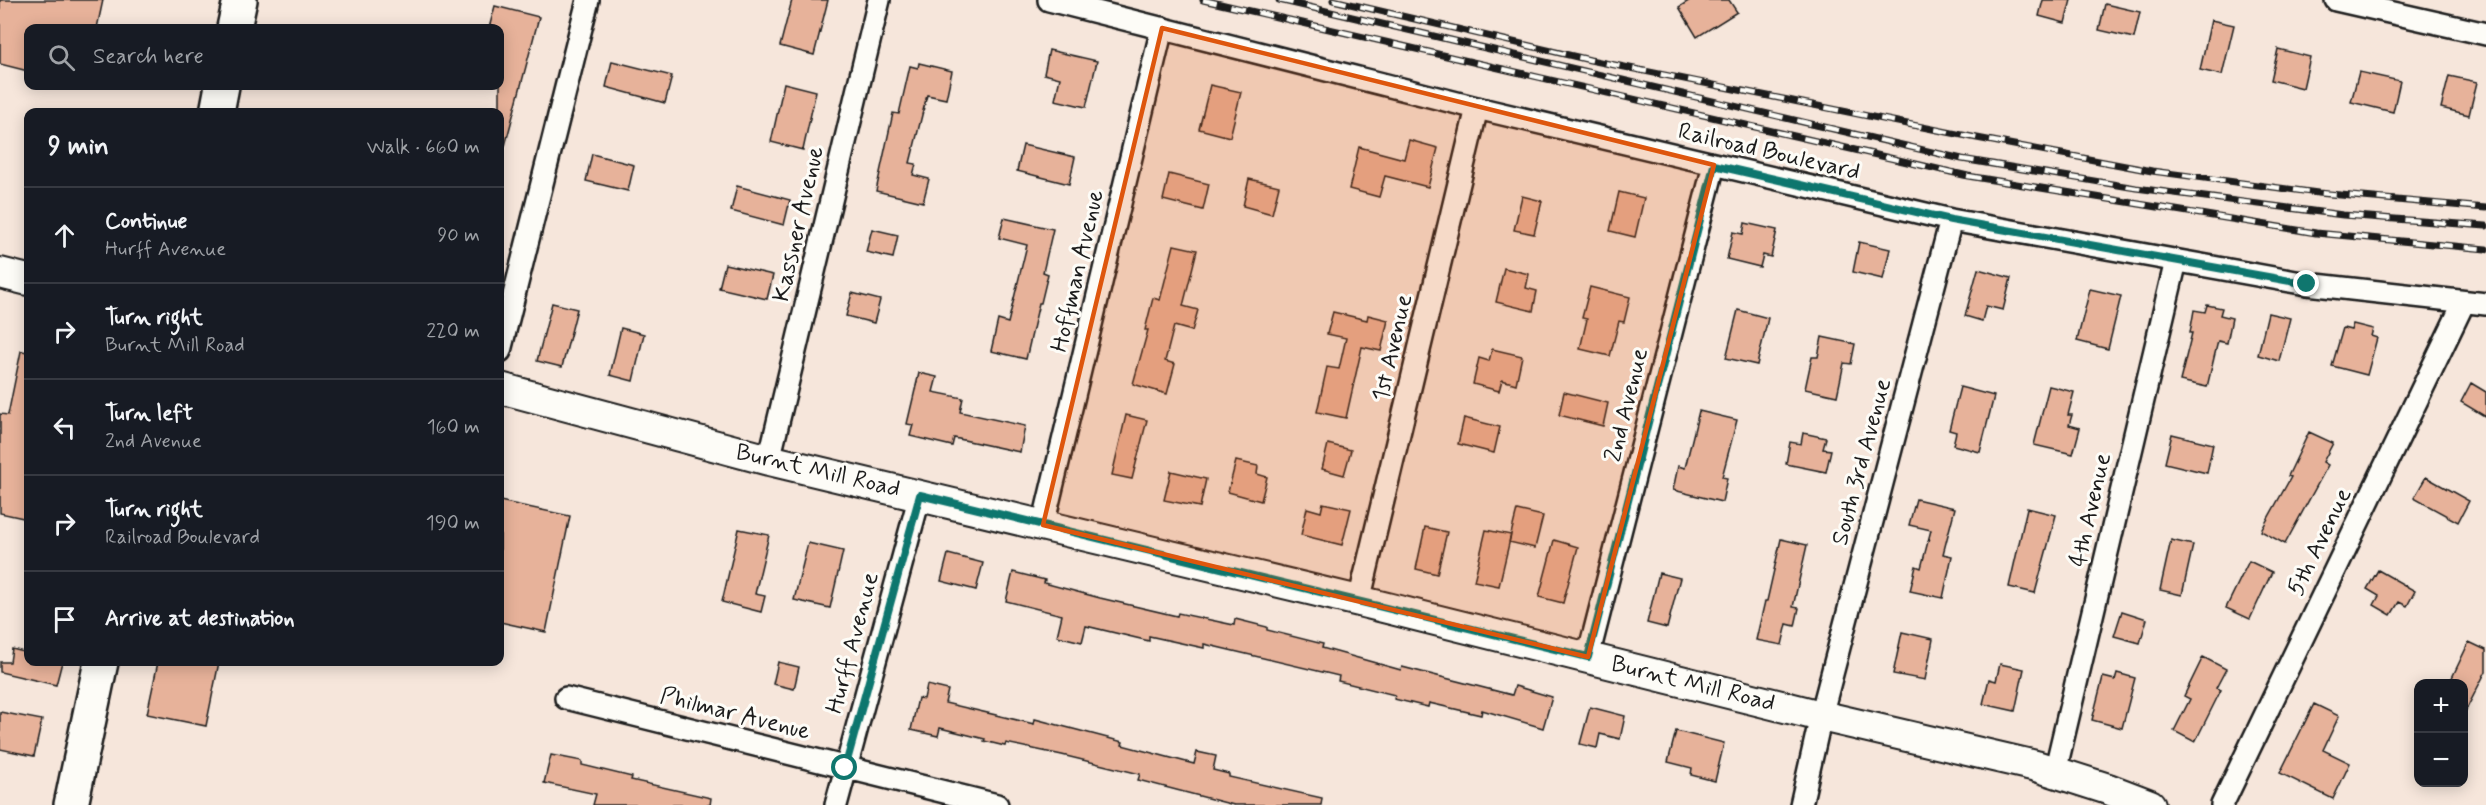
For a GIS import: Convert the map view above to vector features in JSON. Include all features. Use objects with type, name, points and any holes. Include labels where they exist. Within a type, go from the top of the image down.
[{"type":"main road","points":[[235,24],[240,0]]},
{"type":"main road","points":[[218,108],[221,90]]},
{"type":"main road","points":[[0,273],[24,279]]},
{"type":"main road","name":"Burnt Mill Road","points":[[504,389],[769,460],[1359,601],[2055,772],[2150,805]]},
{"type":"main road","points":[[71,805],[100,666]]},
{"type":"street","points":[[504,335],[588,0]]},
{"type":"street","name":"Kassner Avenue","points":[[769,460],[879,0]]},
{"type":"street","name":"Railroad Boulevard","points":[[1049,0],[1477,108],[1951,220],[2307,284],[2486,304]]},
{"type":"street","points":[[2336,0],[2486,34]]},
{"type":"street","name":"Hoffman Avenue","points":[[1043,525],[1162,28]]},
{"type":"street","name":"1st Avenue","points":[[1359,601],[1477,108]]},
{"type":"street","name":"2nd Avenue","points":[[1588,657],[1714,165]]},
{"type":"street","name":"South 3rd Avenue","points":[[1801,805],[1821,716],[1951,220]]},
{"type":"street","name":"4th Avenue","points":[[2055,772],[2176,261]]},
{"type":"street","name":"5th Avenue","points":[[2222,805],[2464,302]]},
{"type":"street","name":"Hurff Avenue","points":[[837,805],[845,768],[920,495]]},
{"type":"street","name":"Philmar Avenue","points":[[566,698],[997,805]]},
{"type":"highlighted area","points":[[1162,28],[1714,165],[1588,657],[1043,525]]},
{"type":"building","points":[[0,0],[103,0],[98,24],[24,24],[24,70],[0,64]]},
{"type":"building","points":[[792,0],[828,0],[814,55],[780,46]]},
{"type":"building","points":[[1690,0],[1729,0],[1737,12],[1697,37],[1679,7]]},
{"type":"building","points":[[2043,0],[2071,0],[2065,23],[2039,16]]},
{"type":"building","points":[[2105,4],[2140,12],[2134,38],[2099,30]]},
{"type":"building","points":[[495,6],[539,17],[505,146],[504,108],[500,108],[500,90],[504,90],[504,24],[490,24]]},
{"type":"building","points":[[2211,20],[2234,25],[2222,75],[2200,70]]},
{"type":"building","points":[[2278,49],[2310,57],[2303,88],[2271,80]]},
{"type":"building","points":[[1049,50],[1097,61],[1086,107],[1055,100],[1060,78],[1044,74]]},
{"type":"building","points":[[612,61],[672,76],[665,103],[606,87]]},
{"type":"building","points":[[919,63],[952,71],[946,99],[927,95],[910,163],[916,164],[913,175],[929,179],[923,202],[876,191],[893,113],[899,114],[910,66],[918,68]]},
{"type":"building","points":[[2359,72],[2400,81],[2393,112],[2351,102]]},
{"type":"building","points":[[2449,76],[2477,82],[2469,115],[2441,108]]},
{"type":"building","points":[[784,83],[816,91],[803,150],[771,142]]},
{"type":"building","points":[[1210,85],[1241,92],[1230,137],[1199,129]]},
{"type":"building","points":[[1409,140],[1438,148],[1428,187],[1385,176],[1379,197],[1349,189],[1359,147],[1404,159]]},
{"type":"building","points":[[1023,145],[1075,157],[1069,184],[1017,171]]},
{"type":"building","points":[[592,154],[634,165],[628,191],[586,181]]},
{"type":"building","points":[[1169,174],[1209,184],[1203,210],[1163,200]]},
{"type":"building","points":[[1249,179],[1279,186],[1272,214],[1243,206]]},
{"type":"building","points":[[737,186],[790,200],[784,225],[731,211]]},
{"type":"building","points":[[1619,192],[1644,198],[1635,237],[1610,231]]},
{"type":"building","points":[[1522,196],[1542,201],[1534,234],[1514,230]]},
{"type":"building","points":[[1004,218],[1053,229],[1043,272],[1048,274],[1026,359],[991,351],[998,320],[1008,323],[1027,245],[999,238]]},
{"type":"building","points":[[1745,223],[1777,230],[1771,257],[1763,255],[1760,267],[1727,259],[1733,232],[1743,234]]},
{"type":"building","points":[[872,229],[898,235],[893,258],[866,252]]},
{"type":"building","points":[[1859,242],[1890,249],[1883,279],[1853,272]]},
{"type":"building","points":[[1174,245],[1197,250],[1183,306],[1198,310],[1192,331],[1174,326],[1165,361],[1175,364],[1167,394],[1133,384],[1148,330],[1145,330],[1153,298],[1160,300]]},
{"type":"building","points":[[725,264],[773,275],[767,299],[719,288]]},
{"type":"building","points":[[1504,268],[1529,274],[1526,288],[1537,291],[1533,311],[1496,302]]},
{"type":"building","points":[[1978,269],[2011,278],[2003,310],[1986,306],[1982,321],[1965,316]]},
{"type":"building","points":[[1590,287],[1630,297],[1624,322],[1619,321],[1610,356],[1580,349],[1587,319],[1582,318]]},
{"type":"building","points":[[2090,289],[2121,296],[2108,349],[2077,341]]},
{"type":"building","points":[[852,293],[880,300],[874,323],[846,316]]},
{"type":"building","points":[[552,303],[577,309],[562,367],[537,361]]},
{"type":"building","points":[[2207,305],[2222,308],[2220,315],[2232,318],[2227,343],[2218,341],[2207,387],[2180,381],[2192,333],[2190,333],[2194,310],[2205,312]]},
{"type":"building","points":[[1738,310],[1768,318],[1757,365],[1726,358]]},
{"type":"building","points":[[1333,312],[1367,320],[1368,315],[1388,320],[1381,351],[1362,347],[1346,418],[1317,412],[1327,367],[1339,369],[1346,338],[1327,334]]},
{"type":"building","points":[[2268,313],[2290,318],[2279,361],[2258,355]]},
{"type":"building","points":[[2353,324],[2373,329],[2371,336],[2377,338],[2367,375],[2332,366],[2343,328],[2351,330]]},
{"type":"building","points":[[621,328],[644,334],[633,381],[610,375]]},
{"type":"building","points":[[1822,337],[1855,344],[1851,364],[1844,363],[1837,396],[1805,389],[1812,357],[1818,357]]},
{"type":"building","points":[[1492,349],[1522,356],[1516,384],[1502,380],[1499,391],[1473,384],[1479,358],[1489,361]]},
{"type":"building","points":[[21,351],[24,351],[24,518],[0,513],[0,414],[8,415]]},
{"type":"building","points":[[919,373],[937,377],[933,392],[963,398],[960,412],[1025,426],[1020,452],[954,438],[952,446],[910,436],[913,425],[907,424]]},
{"type":"building","points":[[2471,383],[2486,392],[2486,417],[2461,402]]},
{"type":"building","points":[[2049,386],[2074,392],[2068,415],[2072,415],[2069,425],[2080,428],[2073,454],[2034,445]]},
{"type":"building","points":[[1960,387],[1994,396],[1980,452],[1953,445],[1956,432],[1949,430]]},
{"type":"building","points":[[1564,392],[1608,403],[1603,426],[1559,415]]},
{"type":"building","points":[[1699,411],[1737,420],[1722,477],[1727,478],[1722,502],[1673,490],[1678,466],[1685,468]]},
{"type":"building","points":[[1126,415],[1147,420],[1132,479],[1112,475]]},
{"type":"building","points":[[1464,418],[1500,427],[1494,453],[1458,444]]},
{"type":"building","points":[[2309,432],[2333,443],[2323,462],[2328,465],[2285,544],[2261,531],[2291,477],[2288,476]]},
{"type":"building","points":[[1803,433],[1826,438],[1823,449],[1831,450],[1826,472],[1786,464],[1790,442],[1801,444]]},
{"type":"building","points":[[2172,434],[2213,444],[2207,473],[2165,463]]},
{"type":"building","points":[[1328,444],[1351,450],[1344,475],[1322,469]]},
{"type":"building","points":[[1236,461],[1258,466],[1257,474],[1267,477],[1261,501],[1228,492]]},
{"type":"building","points":[[1171,471],[1206,479],[1200,507],[1164,500]]},
{"type":"building","points":[[2426,477],[2469,501],[2458,522],[2414,498]]},
{"type":"building","points":[[1916,499],[1955,508],[1943,554],[1952,556],[1943,598],[1910,591],[1916,566],[1921,568],[1931,530],[1909,525]]},
{"type":"building","points":[[504,502],[570,516],[546,632],[504,623]]},
{"type":"building","points":[[1323,503],[1351,509],[1342,545],[1301,535],[1307,508],[1321,512]]},
{"type":"building","points":[[2027,508],[2056,515],[2035,593],[2009,587]]},
{"type":"building","points":[[1517,510],[1543,516],[1535,548],[1509,542]]},
{"type":"building","points":[[1425,527],[1447,532],[1437,574],[1416,569]]},
{"type":"building","points":[[739,529],[769,535],[755,594],[765,596],[761,612],[722,602]]},
{"type":"building","points":[[1486,530],[1511,535],[1499,586],[1474,581]]},
{"type":"building","points":[[1781,539],[1807,545],[1793,607],[1799,608],[1795,626],[1787,624],[1782,645],[1756,640]]},
{"type":"building","points":[[1554,540],[1578,547],[1563,603],[1539,597]]},
{"type":"building","points":[[2171,540],[2193,545],[2182,595],[2160,590]]},
{"type":"building","points":[[808,543],[843,551],[830,608],[794,600]]},
{"type":"building","points":[[948,554],[983,563],[976,590],[941,581]]},
{"type":"building","points":[[2249,561],[2272,572],[2250,619],[2226,608]]},
{"type":"building","points":[[2378,570],[2415,591],[2407,606],[2399,602],[2391,615],[2374,605],[2379,596],[2367,589]]},
{"type":"building","points":[[1013,572],[1045,580],[1044,583],[1177,616],[1178,613],[1234,625],[1235,619],[1267,627],[1267,630],[1323,644],[1322,648],[1401,670],[1402,667],[1512,695],[1515,686],[1552,697],[1543,728],[1482,710],[1481,715],[1429,703],[1428,707],[1394,699],[1395,695],[1338,681],[1339,676],[1204,644],[1204,648],[1149,636],[1149,641],[1086,626],[1082,642],[1057,636],[1062,615],[1006,601]]},
{"type":"building","points":[[1659,573],[1680,578],[1667,628],[1647,623]]},
{"type":"building","points":[[2122,611],[2147,619],[2140,643],[2114,636]]},
{"type":"building","points":[[1902,632],[1933,639],[1925,680],[1893,674]]},
{"type":"building","points":[[2469,642],[2486,650],[2486,671],[2468,706],[2468,679],[2451,679]]},
{"type":"building","points":[[12,649],[24,652],[24,666],[61,666],[56,685],[0,672],[0,662],[10,662]]},
{"type":"building","points":[[2203,657],[2226,669],[2216,688],[2221,690],[2195,742],[2174,731],[2190,699],[2184,696]]},
{"type":"building","points":[[778,662],[799,667],[794,689],[773,684]]},
{"type":"building","points":[[2000,664],[2024,669],[2015,711],[1983,704],[1989,679],[1996,681]]},
{"type":"building","points":[[157,666],[218,666],[206,726],[147,714]]},
{"type":"building","points":[[2117,673],[2135,678],[2122,728],[2092,720],[2103,677],[2115,680]]},
{"type":"building","points":[[927,685],[948,690],[945,703],[1034,724],[1035,719],[1123,742],[1122,745],[1194,764],[1197,752],[1216,756],[1213,770],[1229,774],[1229,777],[1322,798],[1321,805],[1234,805],[1138,780],[1140,774],[1062,755],[1006,743],[1005,746],[940,728],[938,736],[911,730],[918,698],[924,699]]},
{"type":"building","points":[[2314,704],[2339,716],[2323,750],[2350,763],[2333,799],[2280,773]]},
{"type":"building","points":[[1590,707],[1625,716],[1620,739],[1600,734],[1597,748],[1580,744]]},
{"type":"building","points":[[0,712],[42,720],[34,756],[0,749]]},
{"type":"building","points":[[1676,731],[1724,743],[1715,781],[1691,775],[1692,768],[1668,762]]},
{"type":"building","points":[[551,755],[582,761],[582,765],[632,777],[631,780],[711,798],[710,805],[593,805],[596,794],[544,783]]},
{"type":"railway","points":[[1203,0],[1968,176],[2316,233],[2486,249]]},
{"type":"railway","points":[[1279,0],[1962,159],[2136,188],[2343,215],[2486,226]]},
{"type":"railway","points":[[1333,0],[1590,60],[2152,171],[2318,193],[2486,208]]},
{"type":"route","points":[[845,768],[920,495],[1588,657],[1714,165],[1951,220],[2307,284]]}]
